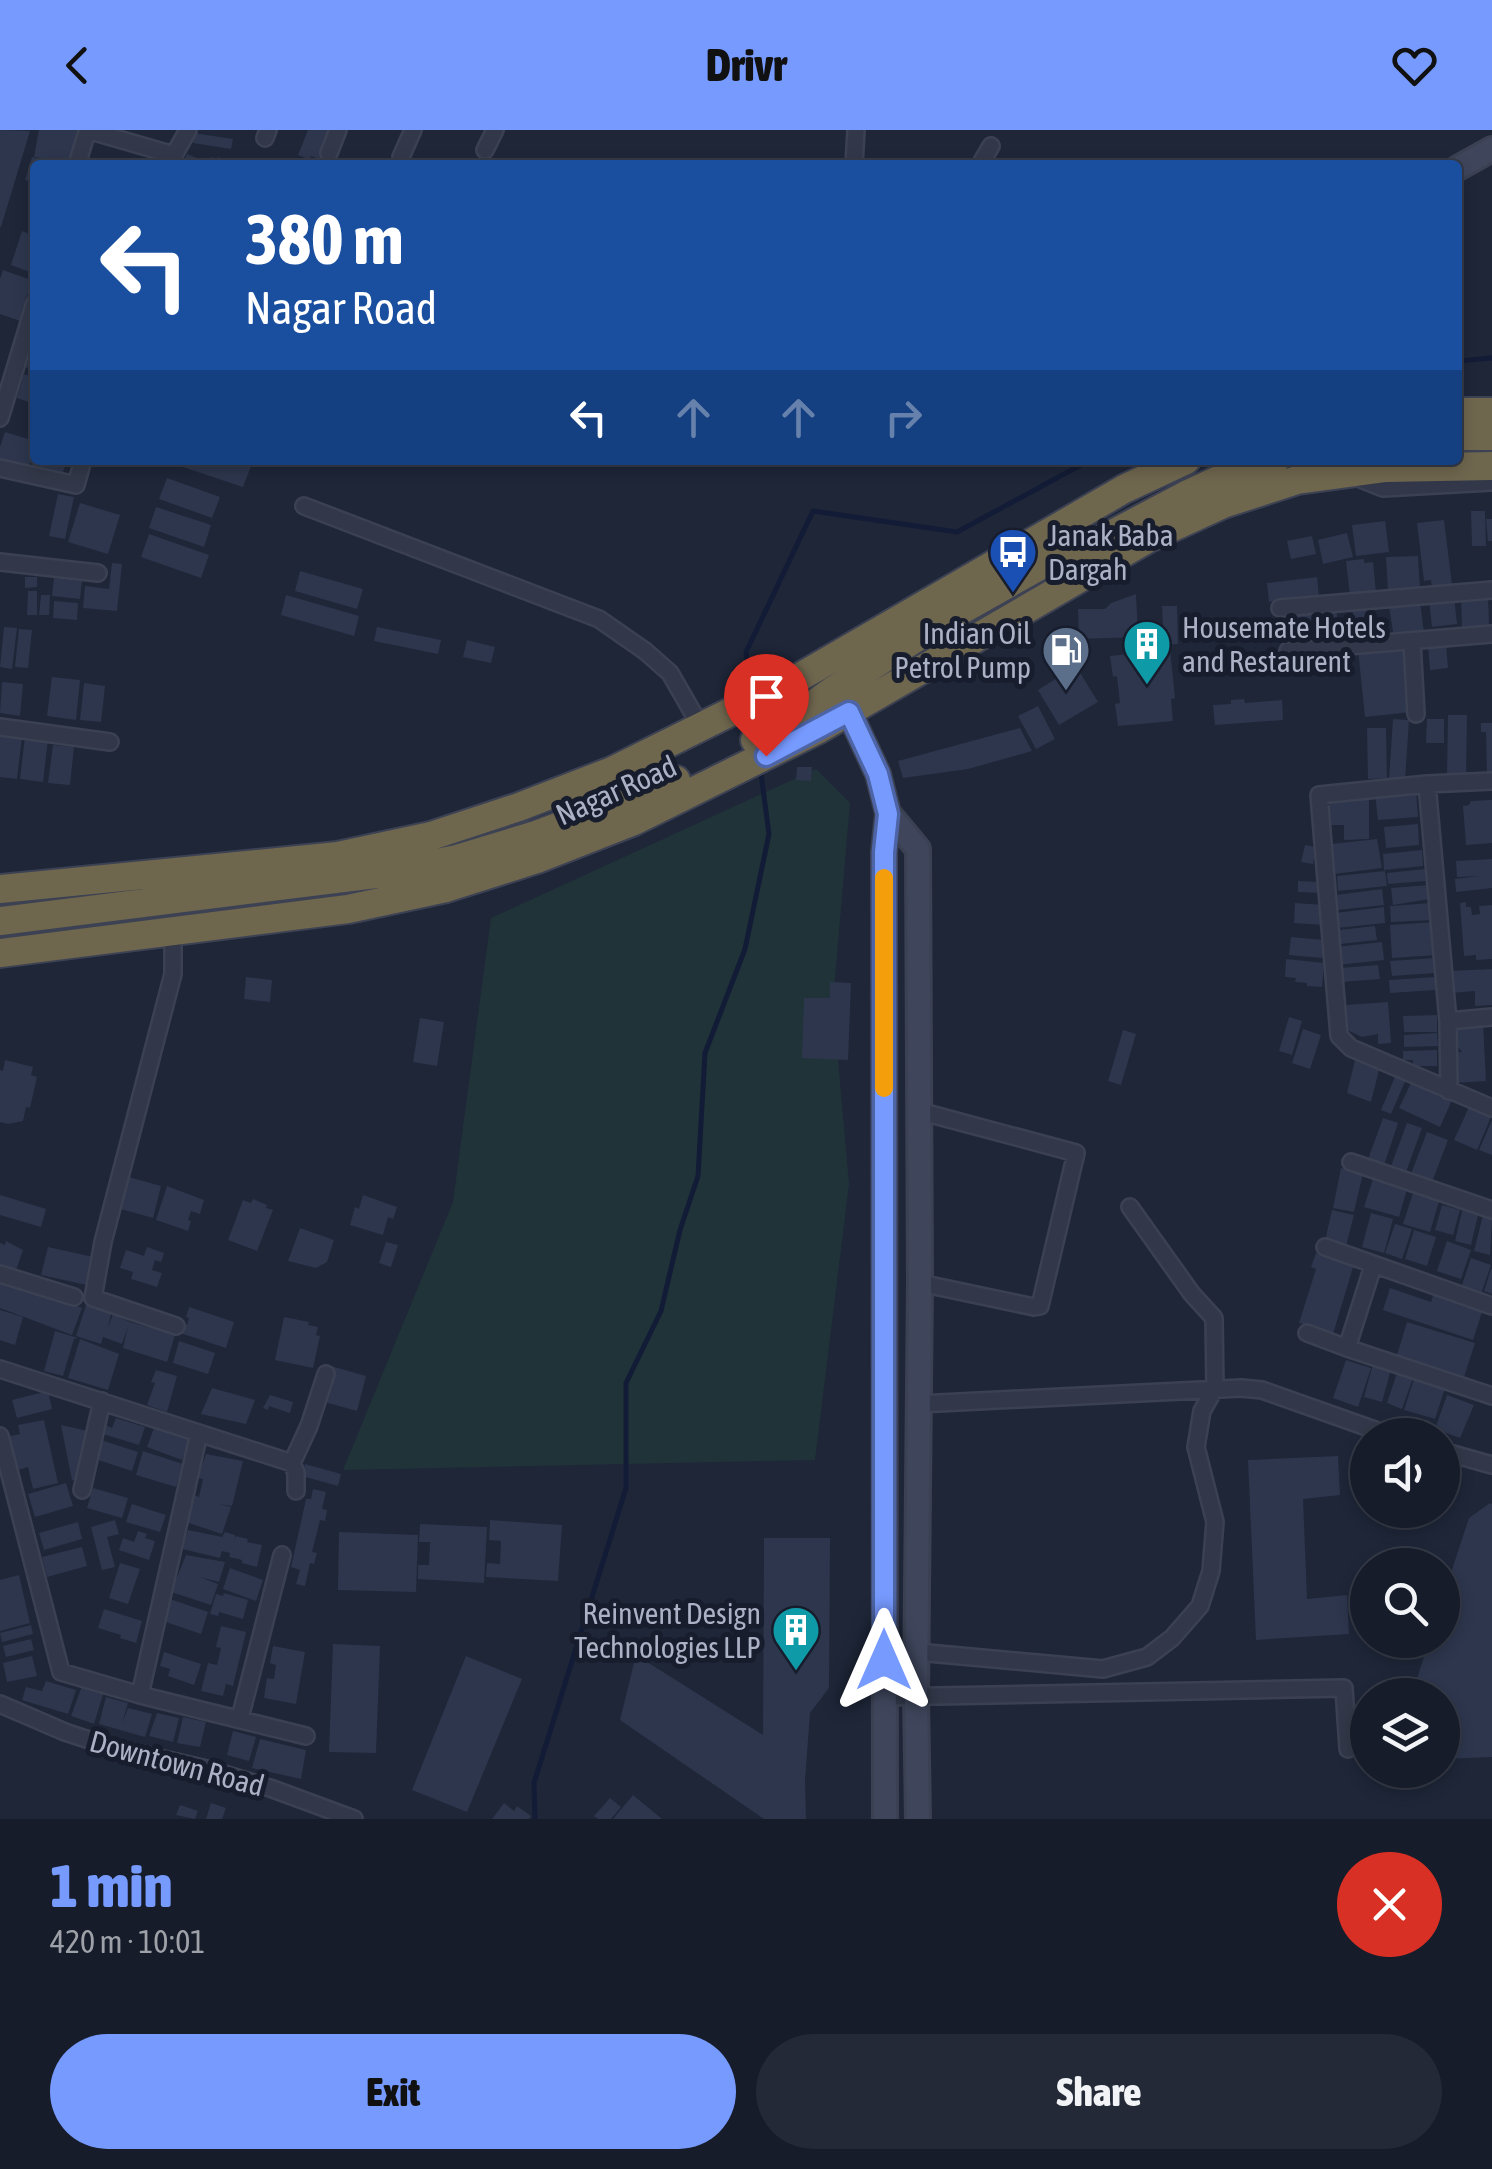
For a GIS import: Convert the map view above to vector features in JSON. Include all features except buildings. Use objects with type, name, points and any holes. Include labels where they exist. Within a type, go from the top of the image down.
[{"type":"highway","points":[[1462,412],[1492,412]]},
{"type":"highway","points":[[1462,436],[1492,436]]},
{"type":"highway","name":"Nagar Road","points":[[0,889],[338,856],[432,836],[519,808],[612,772],[752,701],[1171,465]]},
{"type":"highway","points":[[842,701],[948,617],[1059,555],[1092,545],[1186,496],[1260,465]]},
{"type":"highway","points":[[0,921],[374,875],[536,836],[759,749],[1150,538],[1222,504],[1297,480],[1386,468],[1492,466]]},
{"type":"highway","points":[[842,701],[866,640]]},
{"type":"highway","name":"Nagar Road","points":[[0,953],[348,910],[446,888],[537,859],[634,821],[759,749]]},
{"type":"street","points":[[79,160],[86,136],[94,132],[173,160],[188,130]]},
{"type":"street","points":[[329,152],[338,130]]},
{"type":"street","points":[[400,156],[414,130]]},
{"type":"street","points":[[485,150],[495,130]]},
{"type":"street","points":[[854,160],[856,130]]},
{"type":"street","points":[[983,160],[992,146]]},
{"type":"street","points":[[1462,166],[1492,148]]},
{"type":"street","points":[[0,418],[30,319]]},
{"type":"street","points":[[0,468],[76,485],[82,465]]},
{"type":"street","points":[[1345,474],[1383,488],[1492,482]]},
{"type":"street","points":[[304,506],[599,619],[670,673],[701,726]]},
{"type":"street","points":[[0,562],[98,572]]},
{"type":"street","points":[[1280,608],[1492,590]]},
{"type":"street","points":[[1288,651],[1492,634]]},
{"type":"street","points":[[1412,641],[1416,714]]},
{"type":"street","points":[[842,701],[878,774],[888,814],[884,880],[886,1819]]},
{"type":"street","points":[[0,727],[110,742]]},
{"type":"street","points":[[1492,781],[1319,795],[1339,1036],[1351,1048],[1492,1108]]},
{"type":"street","points":[[1428,784],[1448,1021],[1448,1091]]},
{"type":"street","points":[[888,814],[918,849],[918,1819]]},
{"type":"street","points":[[174,942],[173,974],[103,1242],[93,1298],[176,1326]]},
{"type":"street","points":[[1448,1021],[1492,1017]]},
{"type":"street","points":[[884,1302],[920,1294],[1040,1306],[1076,1153],[919,1111]]},
{"type":"street","points":[[1351,1162],[1492,1210]]},
{"type":"street","points":[[917,1652],[1103,1669],[1147,1658],[1172,1638],[1200,1606],[1211,1570],[1215,1522],[1196,1446],[1202,1411],[1214,1388],[1214,1318],[1192,1294],[1130,1207]]},
{"type":"street","points":[[1325,1247],[1492,1306]]},
{"type":"street","points":[[1347,1348],[1373,1266]]},
{"type":"street","points":[[0,1274],[74,1297]]},
{"type":"street","points":[[1307,1333],[1492,1396]]},
{"type":"street","points":[[0,1370],[292,1463]]},
{"type":"street","points":[[296,1491],[292,1463],[326,1374]]},
{"type":"street","points":[[919,1404],[1214,1388],[1262,1390],[1350,1421]]},
{"type":"street","points":[[82,1490],[102,1401]]},
{"type":"street","points":[[140,1696],[199,1432]]},
{"type":"street","points":[[0,1436],[61,1672],[140,1696],[306,1736]]},
{"type":"street","points":[[1460,1456],[1492,1465]]},
{"type":"street","points":[[240,1718],[282,1555]]},
{"type":"street","points":[[884,1697],[1344,1688],[1348,1748]]},
{"type":"street","name":"Downtown Road","points":[[0,1704],[79,1737],[270,1788],[332,1815],[354,1819]]},
{"type":"shaded area","points":[[816,769],[850,803],[833,1002],[849,1184],[815,1460],[343,1470],[453,1202],[491,918]]},
{"type":"waterway","points":[[1462,361],[1492,358]]},
{"type":"waterway","points":[[751,691],[746,652],[813,511],[957,532],[1081,465]]},
{"type":"waterway","points":[[535,1819],[534,1783],[626,1488],[626,1383],[661,1311],[680,1230],[698,1176],[705,1053],[745,949],[769,834],[760,766]]},
{"type":"slow traffic","points":[[884,878],[884,1088]]},
{"type":"place","name":"Janak Baba Dargah","points":[[1013,594]]},
{"type":"place","name":"Housemate Hotels and Restaurent","points":[[1147,686]]},
{"type":"place","name":"Indian Oil Petrol Pump","points":[[1066,692]]},
{"type":"place","name":"Reinvent Design Technologies LLP","points":[[796,1672]]},
{"type":"route","points":[[766,756],[849,712],[878,774],[888,814],[884,852],[884,1660]]}]
